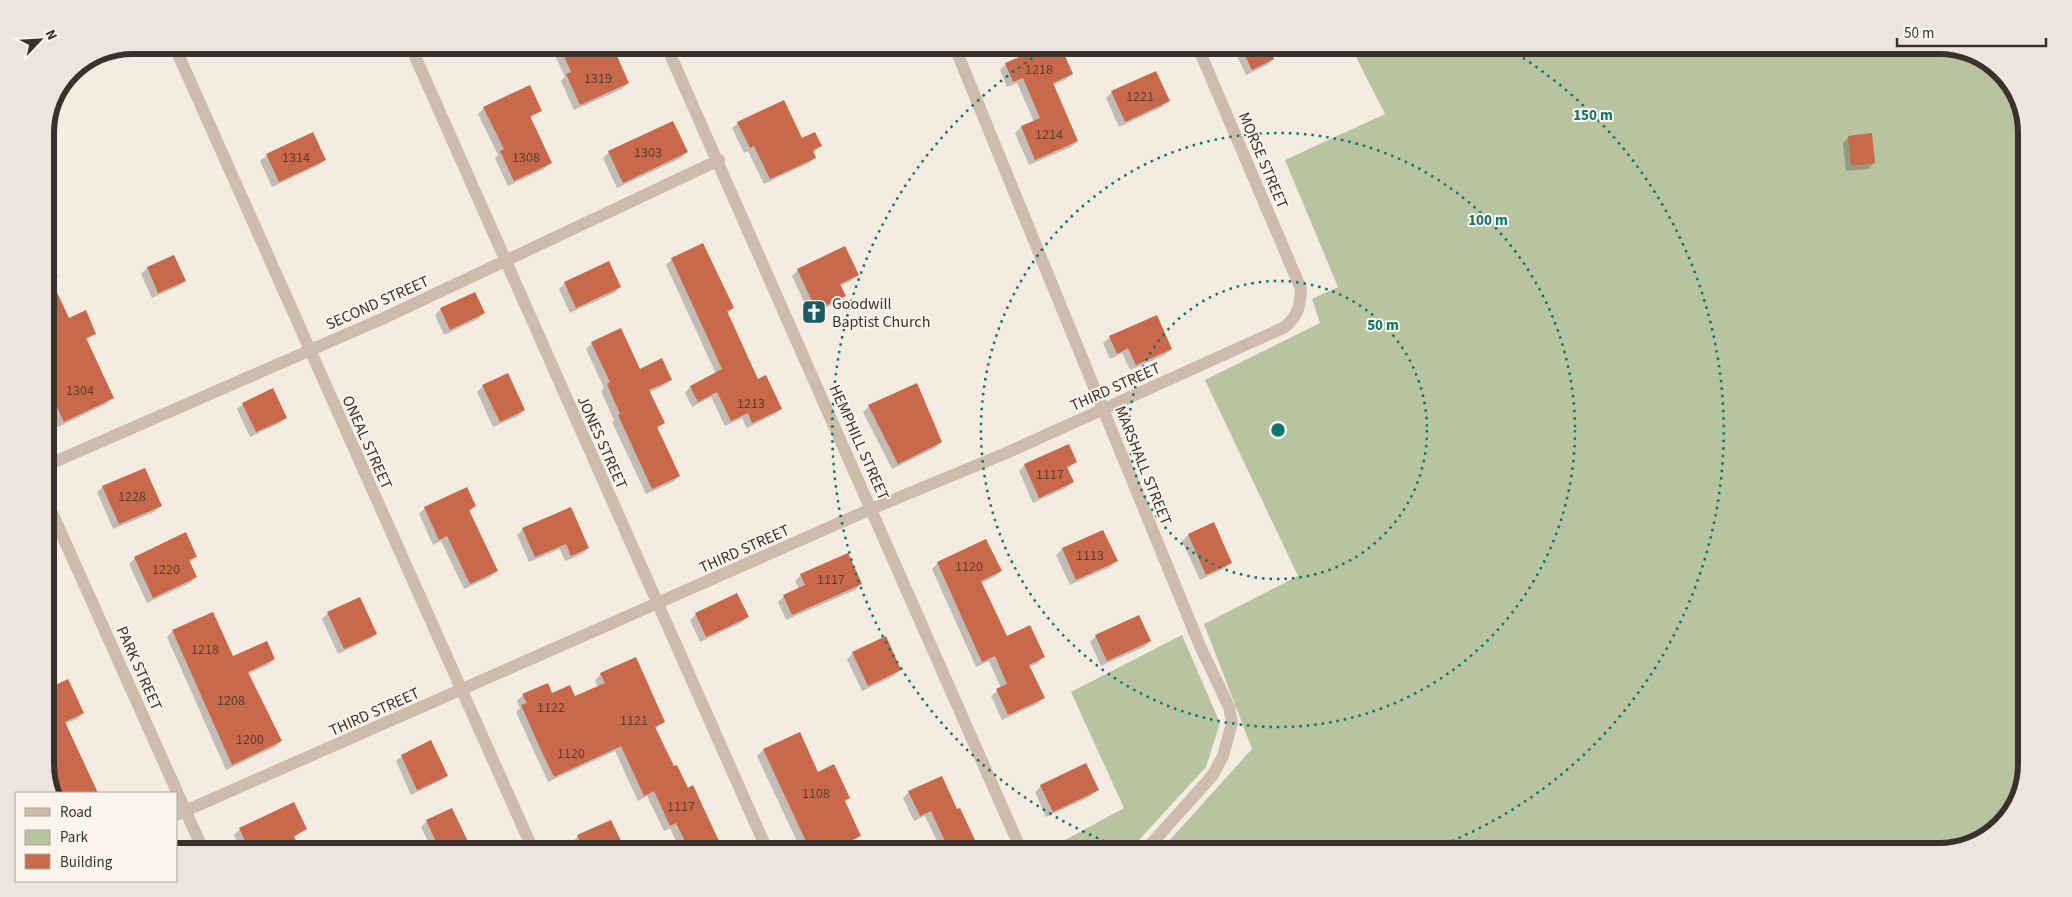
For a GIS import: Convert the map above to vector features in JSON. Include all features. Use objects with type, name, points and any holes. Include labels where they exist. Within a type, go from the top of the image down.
[{"type":"street","name":"ONEAL STREET","points":[[178,54],[530,843]]},
{"type":"street","name":"JONES STREET","points":[[414,54],[504,261],[764,843]]},
{"type":"street","name":"HEMPHILL STREET","points":[[670,54],[871,509],[1016,843]]},
{"type":"street","name":"MARSHALL STREET","points":[[958,54],[1200,646],[1229,707],[1232,723],[1223,756],[1212,776],[1152,843]]},
{"type":"street","name":"MORSE STREET","points":[[1201,54],[1301,289]]},
{"type":"street","name":"SECOND STREET","points":[[54,462],[384,318],[718,160]]},
{"type":"street","name":"THIRD STREET","points":[[181,813],[871,509],[995,458],[1283,328],[1292,321],[1298,312],[1301,289]]},
{"type":"street","name":"PARK STREET","points":[[54,518],[172,792]]},
{"type":"street","name":"PARK STREET","points":[[181,813],[199,843]]},
{"type":"green space","points":[[1355,54],[1939,54],[1955,55],[1979,64],[2002,85],[2014,107],[2018,128],[2018,764],[2017,780],[2012,795],[2008,804],[1995,820],[1974,835],[1950,843],[1167,843],[1252,749],[1204,624],[1298,576],[1205,380],[1320,323],[1312,299],[1338,287],[1285,160],[1385,114]]},
{"type":"green space","points":[[1182,635],[1220,723],[1206,767],[1136,843],[1060,843],[1124,808],[1071,692]]},
{"type":"building","points":[[563,54],[616,54],[629,83],[580,105],[566,74],[571,72]]},
{"type":"building","points":[[1026,54],[1064,54],[1073,74],[1053,83],[1078,141],[1035,160],[1021,126],[1040,118],[1023,78],[1013,82],[1005,63]]},
{"type":"building","points":[[1244,54],[1272,54],[1274,59],[1252,70]]},
{"type":"building","points":[[1156,71],[1170,101],[1125,122],[1111,91]]},
{"type":"building","points":[[530,85],[542,111],[530,116],[552,163],[514,181],[500,151],[504,149],[483,107]]},
{"type":"building","points":[[784,100],[802,138],[815,132],[822,146],[813,150],[816,158],[770,179],[754,146],[750,148],[737,122]]},
{"type":"building","points":[[673,121],[688,152],[623,183],[608,151]]},
{"type":"building","points":[[313,132],[326,160],[279,182],[266,154]]},
{"type":"building","points":[[1872,133],[1875,163],[1851,166],[1848,136]]},
{"type":"building","points":[[703,243],[734,308],[727,311],[758,379],[766,375],[782,409],[752,423],[748,413],[731,421],[717,392],[698,402],[690,386],[722,369],[671,258]]},
{"type":"building","points":[[845,246],[859,275],[840,284],[846,296],[816,310],[797,269]]},
{"type":"building","points":[[174,255],[186,281],[158,293],[147,267]]},
{"type":"building","points":[[609,261],[621,287],[576,308],[564,282]]},
{"type":"building","points":[[54,286],[69,318],[86,310],[96,334],[86,338],[114,398],[64,422],[54,400]]},
{"type":"building","points":[[475,292],[485,313],[450,330],[440,308]]},
{"type":"building","points":[[1157,315],[1172,349],[1136,365],[1128,348],[1117,354],[1109,336]]},
{"type":"building","points":[[621,328],[640,369],[662,358],[672,380],[649,390],[665,423],[657,427],[680,476],[652,489],[618,415],[620,414],[607,384],[610,382],[591,342]]},
{"type":"building","points":[[508,373],[525,410],[500,422],[482,385]]},
{"type":"building","points":[[917,383],[942,442],[898,464],[868,405]]},
{"type":"building","points":[[273,388],[287,418],[256,432],[242,403]]},
{"type":"building","points":[[1069,444],[1077,462],[1067,467],[1074,482],[1039,498],[1024,464]]},
{"type":"building","points":[[145,468],[162,506],[119,524],[102,486]]},
{"type":"building","points":[[467,487],[476,506],[469,510],[498,571],[470,584],[447,536],[439,540],[424,507]]},
{"type":"building","points":[[571,507],[589,548],[571,556],[566,544],[535,557],[522,528]]},
{"type":"building","points":[[1214,522],[1232,563],[1206,575],[1188,534]]},
{"type":"building","points":[[1103,530],[1118,561],[1076,580],[1062,548]]},
{"type":"building","points":[[186,532],[197,557],[189,560],[197,577],[153,598],[134,557]]},
{"type":"building","points":[[986,539],[1002,571],[981,581],[1007,636],[1030,625],[1045,657],[1029,665],[1045,698],[1008,715],[996,689],[1007,684],[995,656],[982,662],[937,562]]},
{"type":"building","points":[[848,553],[862,584],[792,615],[783,595],[805,585],[800,574]]},
{"type":"building","points":[[737,593],[749,617],[706,637],[695,613]]},
{"type":"building","points":[[360,597],[377,634],[344,649],[327,612]]},
{"type":"building","points":[[213,612],[233,656],[267,641],[275,659],[248,672],[282,741],[232,765],[172,630]]},
{"type":"building","points":[[1139,615],[1151,641],[1107,661],[1095,635]]},
{"type":"building","points":[[886,636],[901,670],[868,686],[852,652]]},
{"type":"building","points":[[636,657],[665,722],[655,727],[674,766],[677,765],[688,788],[693,785],[720,843],[686,843],[676,823],[670,826],[654,791],[644,796],[621,746],[554,777],[521,705],[527,703],[522,694],[548,683],[552,693],[570,685],[575,696],[605,683],[600,673]]},
{"type":"building","points":[[68,679],[84,713],[65,722],[98,792],[59,792],[54,769],[54,686]]},
{"type":"building","points":[[800,732],[818,772],[834,764],[850,798],[845,801],[861,836],[845,843],[807,843],[763,749]]},
{"type":"building","points":[[431,740],[448,776],[417,790],[401,755]]},
{"type":"building","points":[[1086,763],[1099,790],[1053,812],[1040,785]]},
{"type":"building","points":[[942,776],[957,809],[960,808],[976,842],[946,843],[931,811],[920,816],[908,791]]},
{"type":"building","points":[[294,802],[307,829],[294,836],[297,843],[246,843],[239,828]]},
{"type":"building","points":[[452,808],[469,843],[437,843],[426,820]]},
{"type":"building","points":[[611,820],[622,843],[581,843],[577,835]]},
{"type":"place","name":"Goodwill Baptist Church","points":[[814,312]]}]
